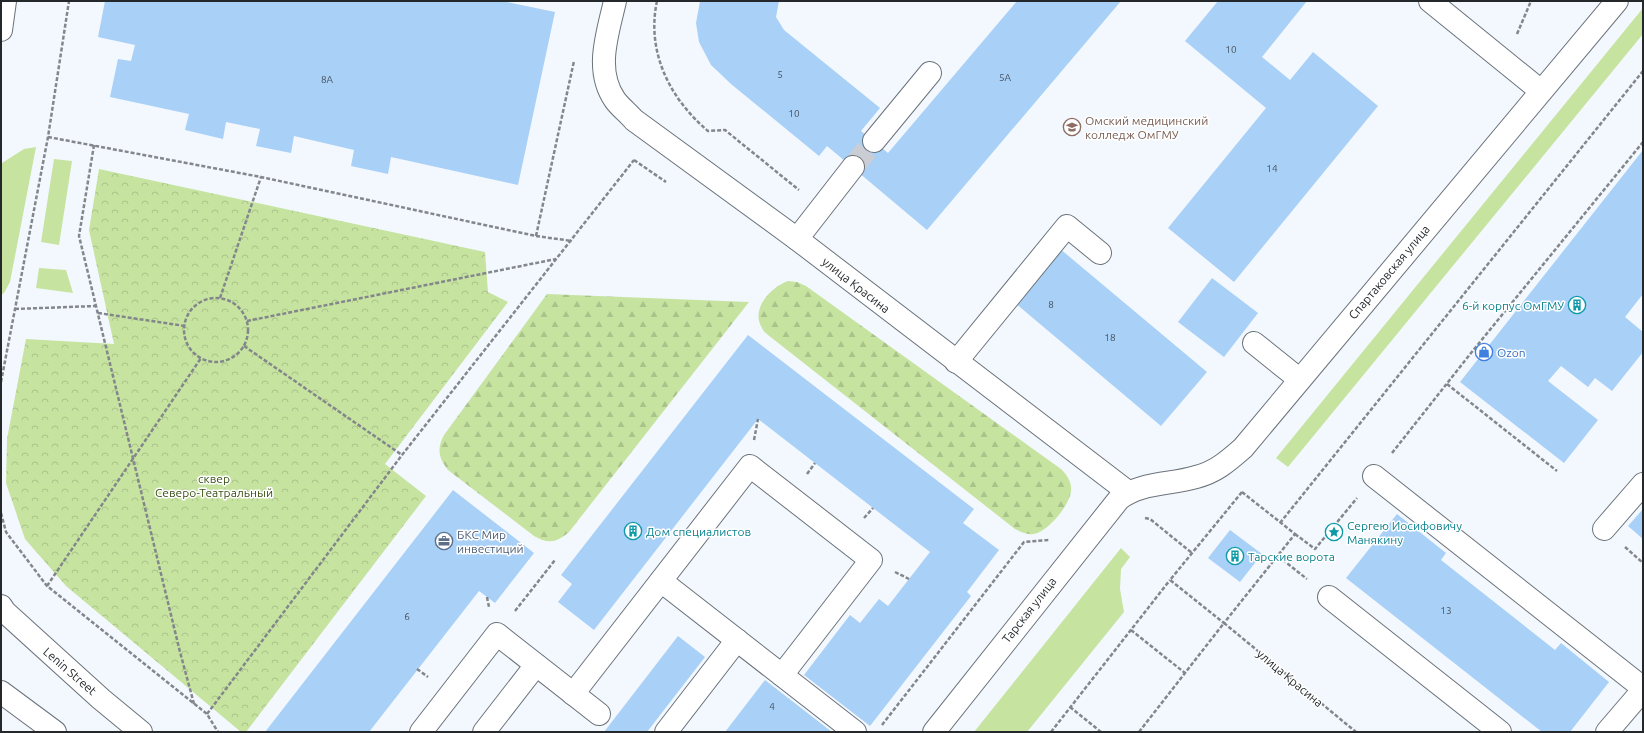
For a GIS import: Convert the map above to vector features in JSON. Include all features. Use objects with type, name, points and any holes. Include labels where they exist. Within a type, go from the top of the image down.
[{"type":"street","points":[[1,30],[5,1]]},
{"type":"street","name":"улица Красина","points":[[615,1],[604,45],[604,65],[607,84],[615,100],[634,120],[797,239],[1128,492]]},
{"type":"street","points":[[1430,1],[1541,91]]},
{"type":"street","name":"Спартаковская улица","points":[[1128,492],[1152,485],[1196,477],[1220,468],[1243,448],[1617,1]]},
{"type":"street","points":[[874,141],[930,72]]},
{"type":"street","points":[[797,239],[853,168]]},
{"type":"street","points":[[956,362],[1067,226],[1100,253]]},
{"type":"street","points":[[1254,343],[1300,379]]},
{"type":"street","points":[[573,694],[750,466],[871,560],[782,676]]},
{"type":"street","points":[[1374,476],[1643,689],[1607,732]]},
{"type":"street","points":[[1604,529],[1643,484]]},
{"type":"street","name":"Тарская улица","points":[[934,732],[1106,513],[1128,492]]},
{"type":"street","points":[[661,581],[855,732]]},
{"type":"street","points":[[1329,597],[1500,732]]},
{"type":"street","name":"Lenin Street","points":[[1,606],[42,647],[142,732]]},
{"type":"street","points":[[421,732],[497,634],[599,714]]},
{"type":"street","points":[[666,732],[737,640]]},
{"type":"street","points":[[484,732],[536,665]]},
{"type":"street","points":[[1,692],[54,732]]},
{"type":"path","points":[[1,382],[48,137],[69,1]]},
{"type":"path","points":[[657,1],[654,14],[656,44],[663,72],[677,99],[693,119],[708,131],[725,130],[821,208]]},
{"type":"path","points":[[1505,62],[1531,1]]},
{"type":"path","points":[[536,236],[575,54]]},
{"type":"path","points":[[1280,523],[1643,71]]},
{"type":"path","points":[[48,137],[261,177],[536,236],[572,241]]},
{"type":"path","points":[[1051,732],[1170,580],[1242,492],[1315,549],[1643,142]]},
{"type":"path","points":[[94,145],[79,236],[194,704]]},
{"type":"path","points":[[207,714],[402,455],[556,259],[572,241],[634,160]]},
{"type":"path","points":[[220,298],[261,177]]},
{"type":"path","points":[[247,321],[556,259]]},
{"type":"path","points":[[210,298],[220,298],[229,301],[237,306],[247,321],[248,338],[244,346],[234,356],[220,362],[201,358],[193,352],[188,345],[185,336],[184,326],[187,316],[200,302],[210,298]]},
{"type":"path","points":[[15,309],[95,306]]},
{"type":"path","points":[[98,313],[184,326]]},
{"type":"path","points":[[244,346],[402,455]]},
{"type":"path","points":[[47,586],[201,358]]},
{"type":"path","points":[[1447,384],[1557,471]]},
{"type":"path","points":[[1,513],[6,532],[47,586],[207,714],[218,732]]},
{"type":"path","points":[[1142,517],[1150,519],[1192,553]]},
{"type":"path","points":[[1140,732],[1295,534]]},
{"type":"path","points":[[882,725],[1024,542],[1052,539]]},
{"type":"path","points":[[1278,556],[1329,597]]},
{"type":"path","points":[[497,634],[555,560]]},
{"type":"path","name":"улица Красина","points":[[1170,580],[1356,732]]},
{"type":"path","points":[[1131,630],[1185,673]]},
{"type":"path","points":[[1070,707],[1101,732]]},
{"type":"green space","points":[[1643,8],[1643,34],[1288,467],[1276,458]]},
{"type":"green space","points":[[36,147],[10,282],[4,293],[1,295],[2,163],[24,149]]},
{"type":"green space","points":[[54,159],[72,161],[59,245],[41,242]]},
{"type":"green space","name":"сквер Северо-Театральный","points":[[99,169],[485,252],[488,292],[508,302],[385,464],[426,496],[246,732],[241,732],[66,586],[25,539],[6,483],[7,439],[26,339],[114,344],[89,230]]},
{"type":"green space","points":[[39,268],[66,270],[73,293],[36,288]]},
{"type":"green space","points":[[788,281],[797,282],[806,286],[1061,469],[1069,479],[1071,485],[1070,497],[1051,524],[1045,529],[1033,534],[1026,534],[1015,529],[768,335],[763,330],[759,321],[760,306],[769,293]]},
{"type":"green space","points":[[547,294],[749,302],[569,532],[552,541],[539,539],[534,536],[448,470],[440,457],[440,444],[444,435]]},
{"type":"green space","points":[[1121,548],[1130,557],[1121,569],[1120,589],[1124,612],[1027,732],[974,732]]},
{"type":"building","points":[[105,1],[502,1],[555,12],[518,185],[391,157],[388,174],[351,166],[354,150],[294,136],[291,153],[256,146],[260,129],[226,122],[223,139],[185,130],[189,114],[110,97],[118,59],[131,61],[135,45],[98,37]]},
{"type":"building","points":[[700,1],[779,1],[776,17],[784,30],[880,108],[861,131],[888,153],[1017,1],[1121,1],[927,230],[827,146],[819,156],[731,84],[711,65],[699,42],[696,23]]},
{"type":"building","points":[[1218,1],[1307,1],[1262,57],[1290,80],[1313,52],[1378,106],[1234,282],[1168,228],[1266,108],[1185,41]]},
{"type":"building","name":"6-й корпус ОмГМУ","points":[[1643,150],[1643,294],[1625,317],[1643,332],[1643,352],[1612,391],[1595,378],[1588,387],[1561,366],[1548,381],[1598,420],[1564,463],[1460,382]]},
{"type":"building","points":[[1059,248],[1207,372],[1161,426],[1014,302]]},
{"type":"building","points":[[1212,278],[1258,313],[1224,357],[1178,322]]},
{"type":"building","name":"Дом специалистов","points":[[748,335],[974,509],[963,523],[999,550],[967,592],[971,596],[870,726],[804,675],[850,615],[860,623],[879,599],[888,606],[930,552],[758,419],[594,630],[558,602],[572,584],[561,575]]},
{"type":"building","points":[[453,490],[534,553],[495,603],[479,591],[369,732],[265,732]]},
{"type":"building","points":[[1643,509],[1643,539],[1628,526]]},
{"type":"building","points":[[1397,514],[1446,553],[1441,560],[1555,650],[1561,643],[1609,682],[1570,732],[1542,732],[1346,578]]},
{"type":"building","name":"Тарские ворота","points":[[1230,530],[1262,554],[1240,582],[1208,558]]},
{"type":"building","points":[[678,636],[705,657],[647,732],[604,732]]},
{"type":"building","points":[[765,680],[832,732],[725,732]]},
{"type":"tunnel","points":[[853,167],[874,141]]},
{"type":"place","name":"Омский медицинский колледж ОмГМУ","points":[[1072,127]]},
{"type":"place","name":"6-й корпус ОмГМУ","points":[[1577,305]]},
{"type":"place","name":"Ozon","points":[[1484,352]]},
{"type":"place","name":"Дом специалистов","points":[[633,531]]},
{"type":"place","name":"Сергею Иосифовичу Манякину","points":[[1334,532]]},
{"type":"place","name":"БКС Мир инвестиций","points":[[444,541]]},
{"type":"place","name":"Тарские ворота","points":[[1235,556]]}]
